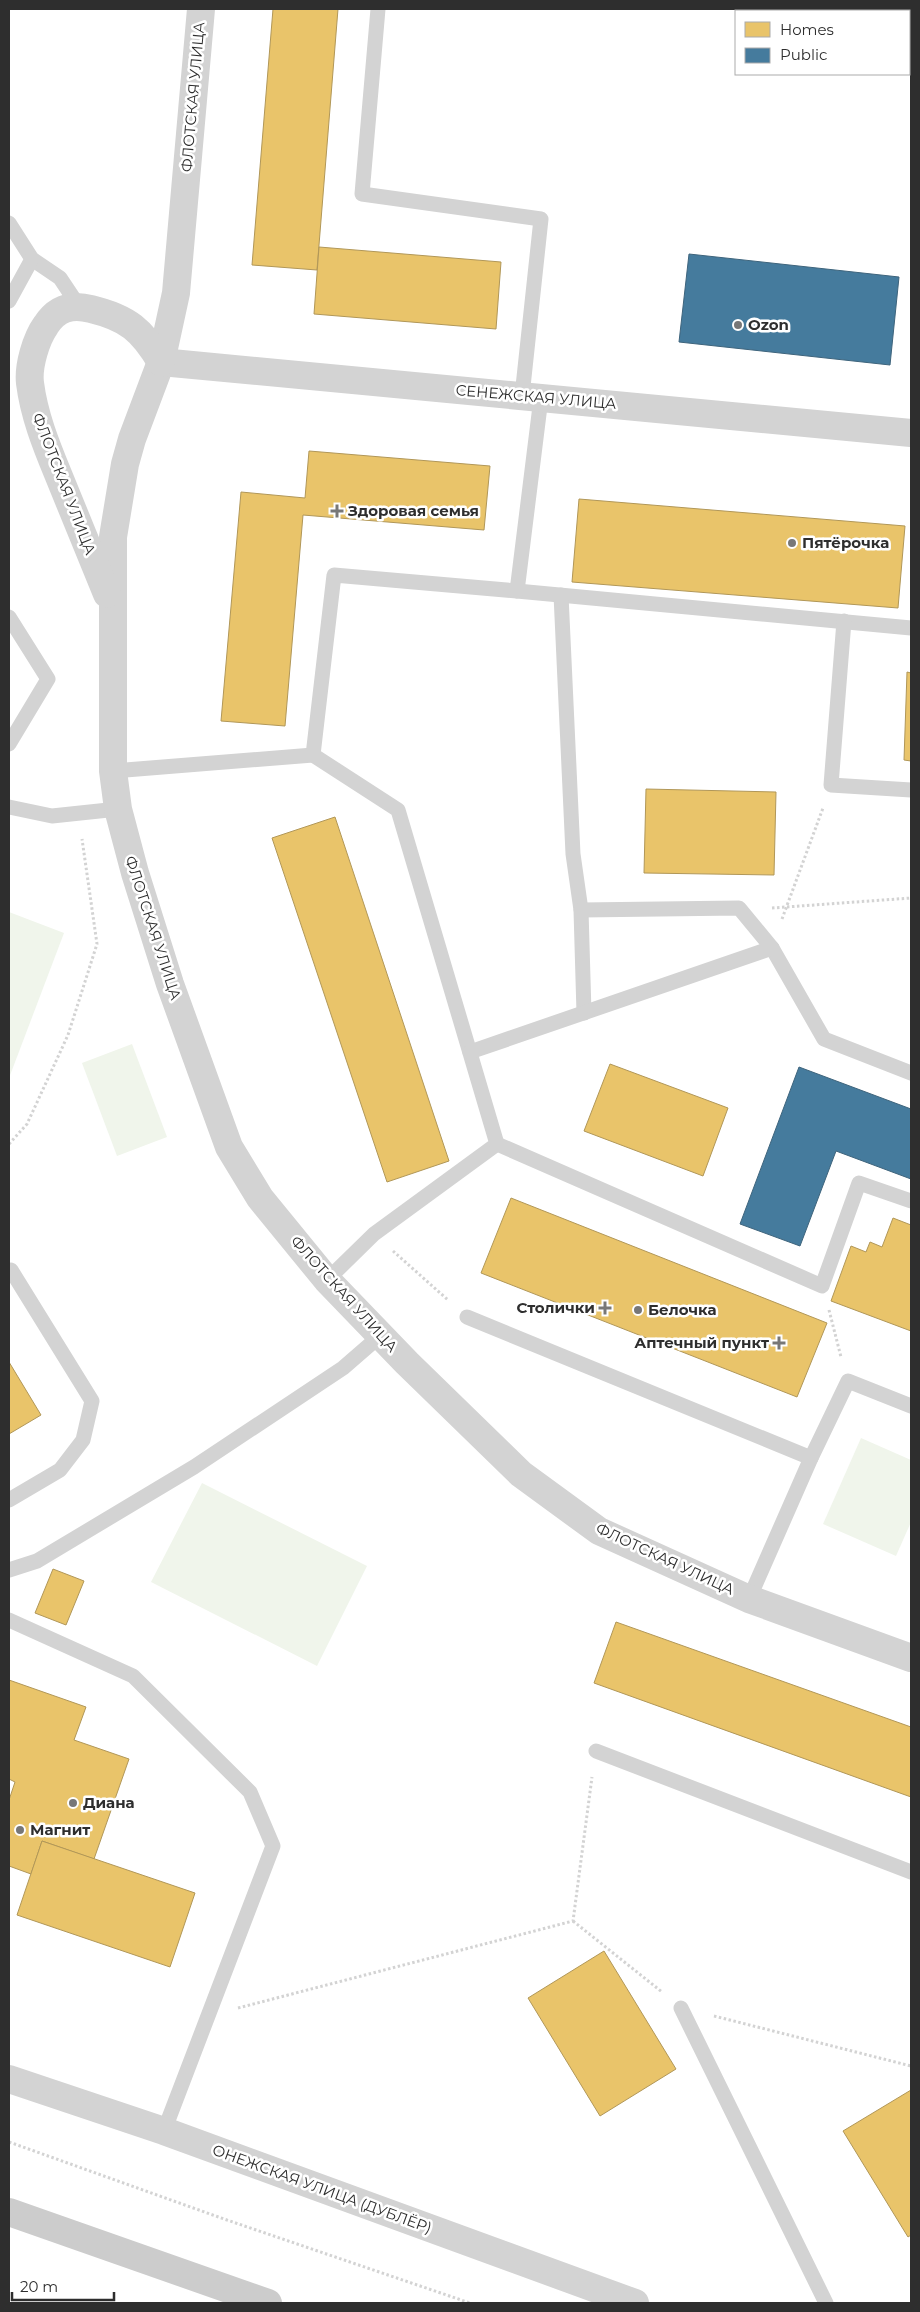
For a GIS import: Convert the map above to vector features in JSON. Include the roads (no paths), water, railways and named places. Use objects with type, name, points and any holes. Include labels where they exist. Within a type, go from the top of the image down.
[{"type":"main road","points":[[9,2212],[264,2302]]},
{"type":"street","name":"ФЛОТСКАЯ УЛИЦА","points":[[200,9],[176,293],[160,362],[132,439],[120,483],[113,537],[113,771],[118,810],[135,873],[170,984],[229,1147],[260,1198],[327,1280],[407,1363],[521,1474],[599,1531],[749,1599],[911,1658]]},
{"type":"street","name":"ФЛОТСКАЯ УЛИЦА","points":[[78,306],[63,309],[50,318],[41,331],[31,366],[30,381],[48,449],[112,607]]},
{"type":"street","points":[[78,306],[113,314],[132,325],[148,340],[160,362]]},
{"type":"street","name":"СЕНЕЖСКАЯ УЛИЦА","points":[[160,362],[911,433]]},
{"type":"street","name":"ОНЕЖСКАЯ УЛИЦА (ДУБЛЁР)","points":[[9,2080],[164,2131],[635,2303]]},
{"type":"lane","points":[[378,9],[362,194],[541,219],[517,591]]},
{"type":"lane","points":[[9,223],[32,260],[60,278],[78,306]]},
{"type":"lane","points":[[9,302],[32,260]]},
{"type":"lane","points":[[313,756],[334,575],[911,628]]},
{"type":"lane","points":[[561,595],[574,854],[581,910],[584,1013]]},
{"type":"lane","points":[[9,617],[48,679],[9,744]]},
{"type":"lane","points":[[844,621],[832,785],[911,790]]},
{"type":"lane","points":[[113,771],[313,756],[398,810],[497,1144]]},
{"type":"lane","points":[[9,807],[52,816],[118,810]]},
{"type":"lane","points":[[581,910],[739,908],[772,948],[824,1039],[911,1074]]},
{"type":"lane","points":[[470,1052],[772,948]]},
{"type":"lane","points":[[327,1280],[374,1234],[497,1144]]},
{"type":"lane","points":[[497,1144],[822,1286],[859,1183],[911,1201]]},
{"type":"lane","points":[[9,1500],[60,1470],[83,1440],[92,1401],[11,1270]]},
{"type":"lane","points":[[467,1317],[812,1458]]},
{"type":"lane","points":[[9,1570],[38,1561],[194,1467],[343,1368],[381,1335]]},
{"type":"lane","points":[[749,1599],[848,1381],[911,1406]]},
{"type":"lane","points":[[9,1620],[132,1676],[250,1792],[273,1846],[164,2131]]},
{"type":"lane","points":[[596,1751],[911,1872]]},
{"type":"lane","points":[[681,2008],[826,2303]]},
{"type":"place","name":"Ozon","points":[[738,325]]},
{"type":"place","name":"Здоровая семья","points":[[337,511]]},
{"type":"place","name":"Пятёрочка","points":[[792,543]]},
{"type":"place","name":"Столички","points":[[605,1308]]},
{"type":"place","name":"Белочка","points":[[638,1310]]},
{"type":"place","name":"Аптечный пункт","points":[[779,1343]]},
{"type":"place","name":"Диана","points":[[73,1803]]},
{"type":"place","name":"Магнит","points":[[20,1830]]}]
